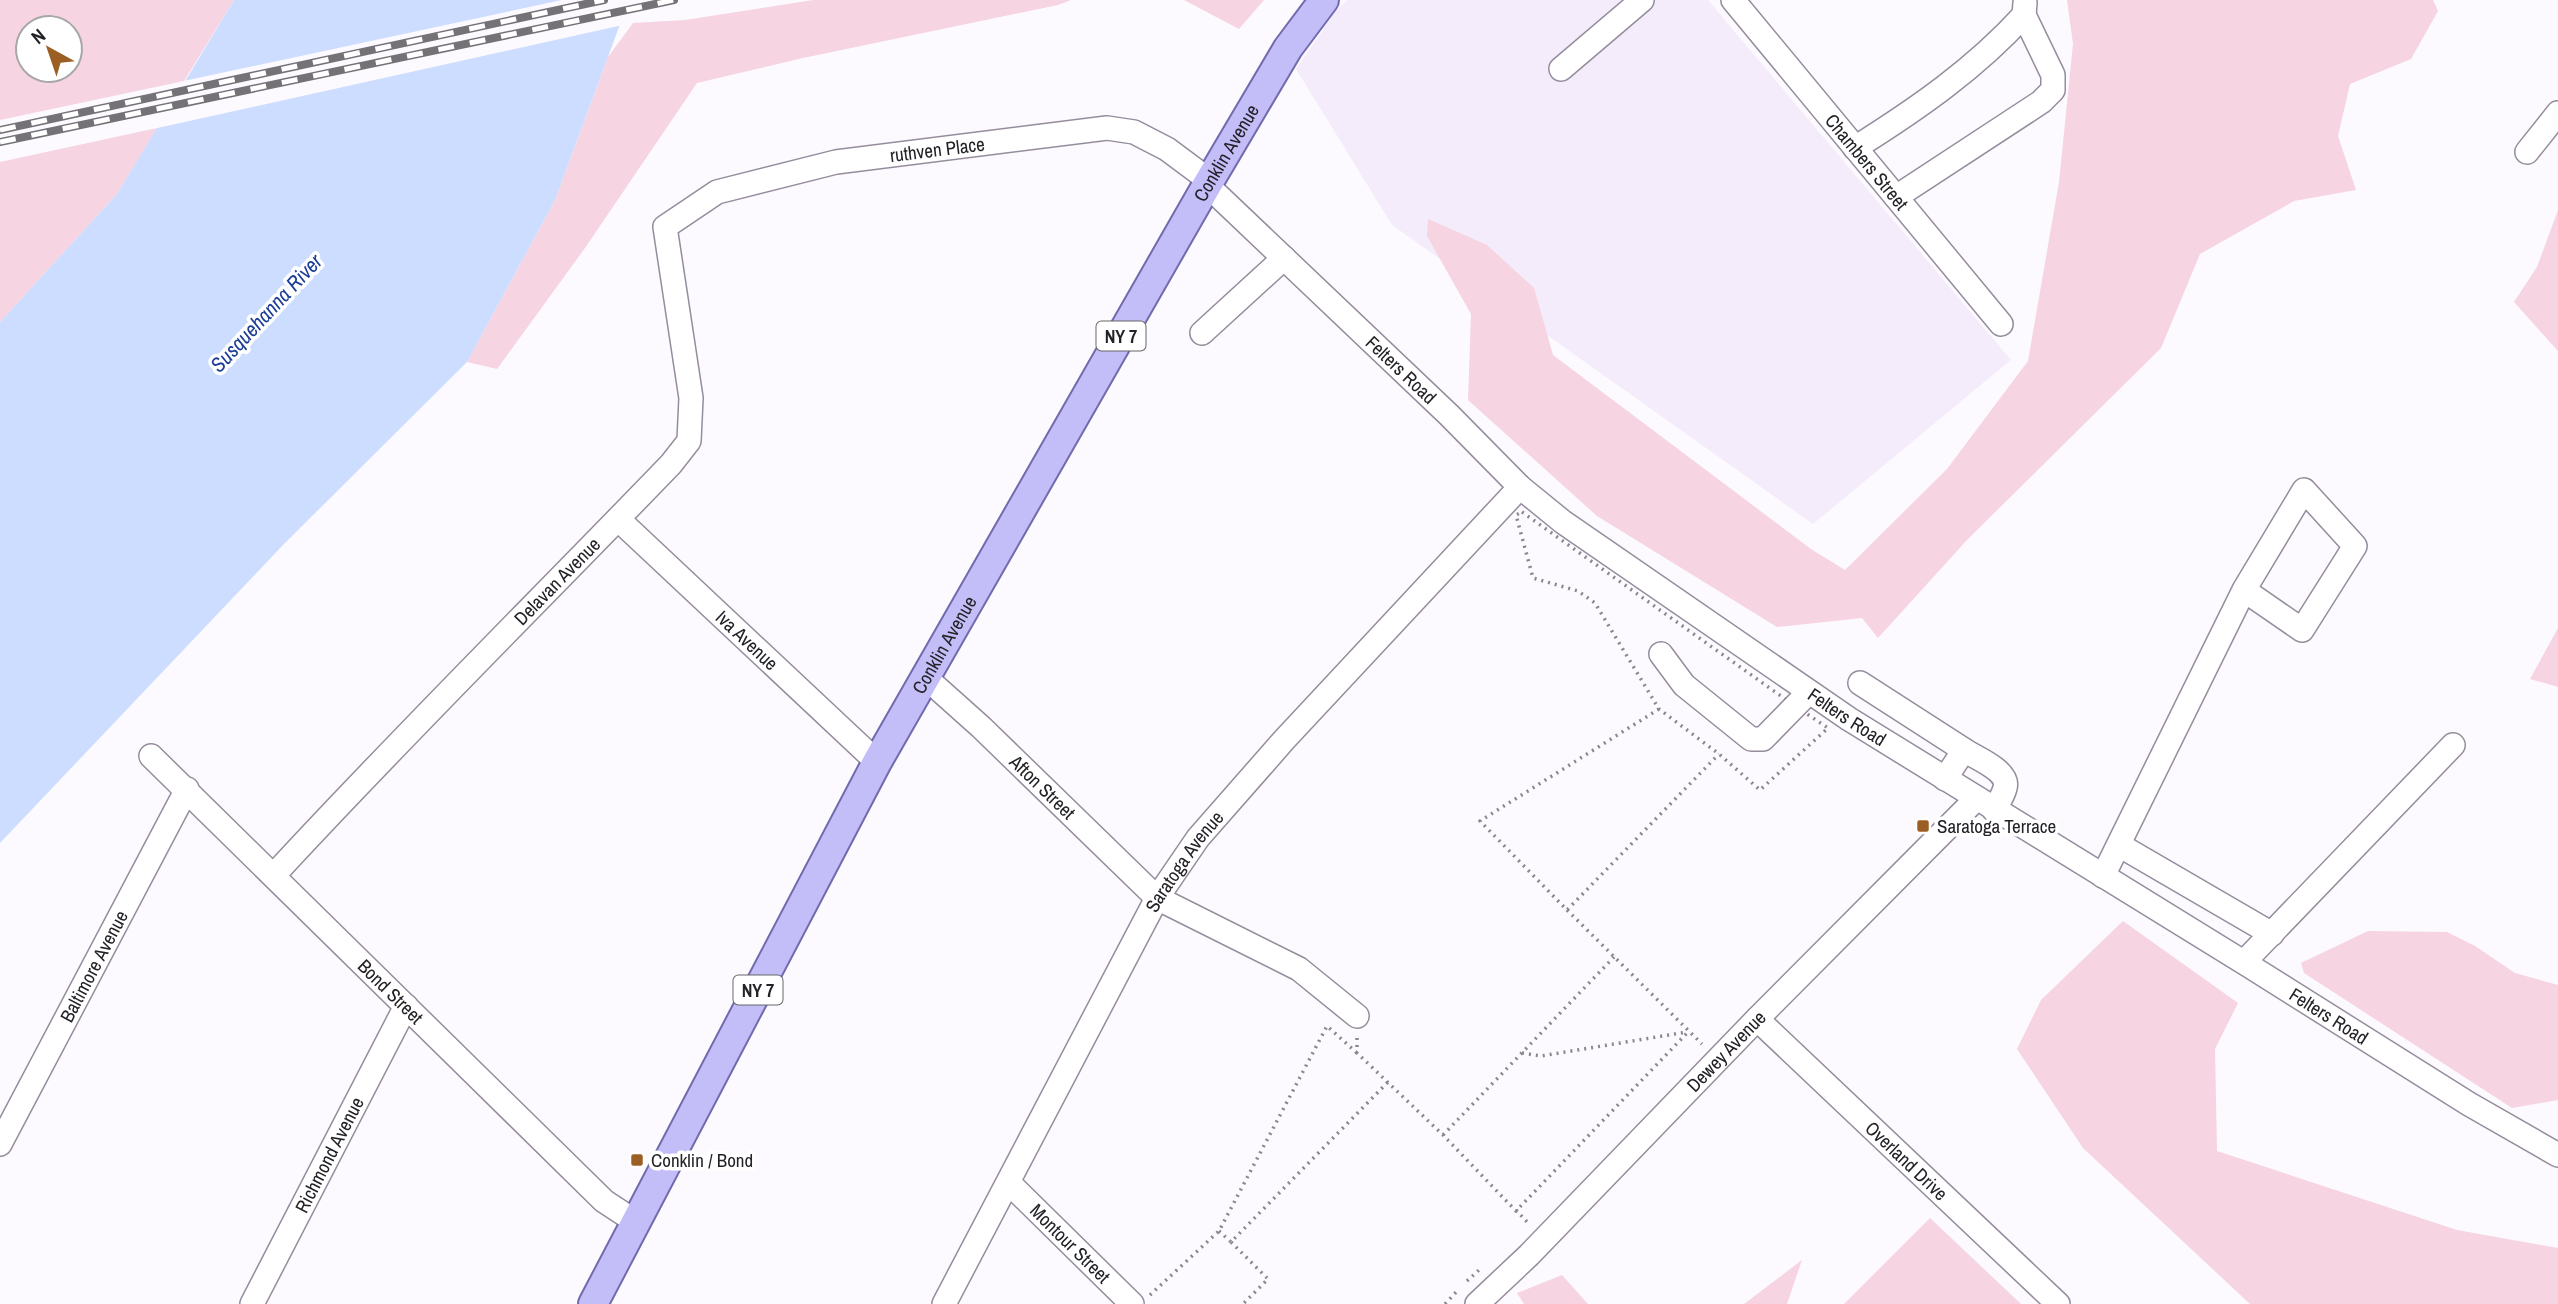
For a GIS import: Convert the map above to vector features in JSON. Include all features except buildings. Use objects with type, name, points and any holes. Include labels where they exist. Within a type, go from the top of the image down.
[{"type":"main road","name":"Conklin Avenue","points":[[593,1304],[877,762],[1288,48],[1324,0]]},
{"type":"street","points":[[1561,69],[1642,0]]},
{"type":"street","name":"Chambers Street","points":[[1733,0],[2001,324]]},
{"type":"street","points":[[1855,148],[1912,112],[1965,73],[2025,8],[2053,75],[2053,90],[2041,102],[1896,197]]},
{"type":"street","points":[[2527,152],[2558,113]]},
{"type":"street","name":"ruthven Place","points":[[665,227],[718,192],[836,162],[1107,128],[1134,132],[1167,149],[1209,183]]},
{"type":"street","name":"Felters Road","points":[[1209,183],[1520,487],[1563,522],[1808,692],[2469,1104],[2558,1155]]},
{"type":"street","name":"Delavan Avenue","points":[[274,875],[383,758],[618,519],[689,441],[691,398],[665,227]]},
{"type":"street","points":[[1202,333],[1284,258]]},
{"type":"street","name":"Saratoga Avenue","points":[[944,1304],[1157,898],[1198,838],[1284,740],[1520,487]]},
{"type":"street","points":[[2103,876],[2244,590],[2304,490],[2355,545],[2302,630],[2244,590]]},
{"type":"street","name":"Iva Avenue","points":[[618,519],[877,762]]},
{"type":"street","points":[[1661,654],[1684,685],[1751,740],[1763,739],[1808,692]]},
{"type":"street","name":"Afton Street","points":[[925,677],[981,727],[1157,898],[1299,970],[1357,1016]]},
{"type":"street","points":[[1860,683],[1999,772],[2005,779],[2005,787],[1985,804]]},
{"type":"street","points":[[2244,962],[2453,746]]},
{"type":"street","points":[[1945,779],[1964,750]]},
{"type":"street","name":"Bond Street","points":[[151,756],[604,1201],[636,1222]]},
{"type":"street","name":"Baltimore Avenue","points":[[0,1144],[187,789]]},
{"type":"street","name":"Dewey Avenue","points":[[1477,1304],[1529,1255],[1757,1019],[1985,804]]},
{"type":"street","points":[[2119,845],[2272,934]]},
{"type":"street","name":"Richmond Avenue","points":[[252,1304],[406,1006]]},
{"type":"street","name":"Overland Drive","points":[[1757,1019],[2059,1304]]},
{"type":"street","name":"Montour Street","points":[[1009,1183],[1132,1304]]},
{"type":"path","points":[[1659,709],[1480,821],[1703,1045],[1709,1046]]},
{"type":"path","points":[[1828,728],[1839,734]]},
{"type":"path","points":[[1567,910],[1719,754]]},
{"type":"path","points":[[1443,1135],[1614,957]]},
{"type":"path","points":[[1357,1016],[1357,1053]]},
{"type":"path","points":[[1153,1304],[1147,1298],[1219,1231],[1327,1026],[1443,1135],[1516,1211],[1689,1031]]},
{"type":"path","points":[[1522,1054],[1541,1056],[1689,1031]]},
{"type":"path","points":[[1231,1242],[1388,1082]]},
{"type":"path","points":[[1219,1231],[1268,1279],[1243,1304]]},
{"type":"shaded area","points":[[0,0],[234,0],[184,81],[0,120]]},
{"type":"shaded area","points":[[813,0],[1071,0],[697,83],[585,248],[497,369],[467,362],[555,200],[608,57],[633,23],[685,20]]},
{"type":"shaded area","points":[[1184,0],[1264,0],[1239,29]]},
{"type":"shaded area","points":[[1347,0],[1708,0],[2011,360],[1813,524],[1392,225],[1296,69],[1336,11]]},
{"type":"shaded area","points":[[2067,0],[2433,0],[2438,11],[2411,59],[2350,84],[2338,136],[2356,190],[2294,201],[2200,254],[2161,348],[1967,540],[1878,638],[1862,618],[1777,627],[1597,516],[1468,400],[1471,314],[1427,236],[1428,219],[1487,245],[1534,288],[1553,355],[1811,549],[1845,570],[1947,469],[2028,361],[2059,182],[2073,44]]},
{"type":"shaded area","points":[[157,128],[117,194],[0,322],[0,162]]},
{"type":"shaded area","points":[[2558,210],[2558,351],[2514,302],[2537,267]]},
{"type":"shaded area","points":[[2558,628],[2558,687],[2530,679]]},
{"type":"shaded area","points":[[2123,921],[2238,1003],[2215,1049],[2217,1151],[2457,1230],[2558,1248],[2558,1304],[2250,1304],[2083,1148],[2017,1049],[2041,1000]]},
{"type":"shaded area","points":[[2368,931],[2447,932],[2475,946],[2515,973],[2558,985],[2558,1100],[2512,1108],[2304,973],[2301,963]]},
{"type":"shaded area","points":[[1930,1218],[2021,1304],[1844,1304]]},
{"type":"shaded area","points":[[1802,1260],[1787,1304],[1744,1304]]},
{"type":"shaded area","points":[[1562,1275],[1588,1304],[1524,1304],[1517,1293]]},
{"type":"water","name":"Susquehanna River","points":[[234,0],[629,0],[555,200],[467,362],[283,545],[0,843],[0,322],[117,194]]},
{"type":"pier","points":[[562,0],[632,0],[623,25],[153,129],[179,82]]},
{"type":"railway","points":[[0,130],[604,0]]},
{"type":"railway","points":[[0,142],[674,0]]},
{"type":"place","name":"Saratoga Terrace","points":[[1923,826]]},
{"type":"place","name":"Conklin / Bond","points":[[637,1160]]}]
